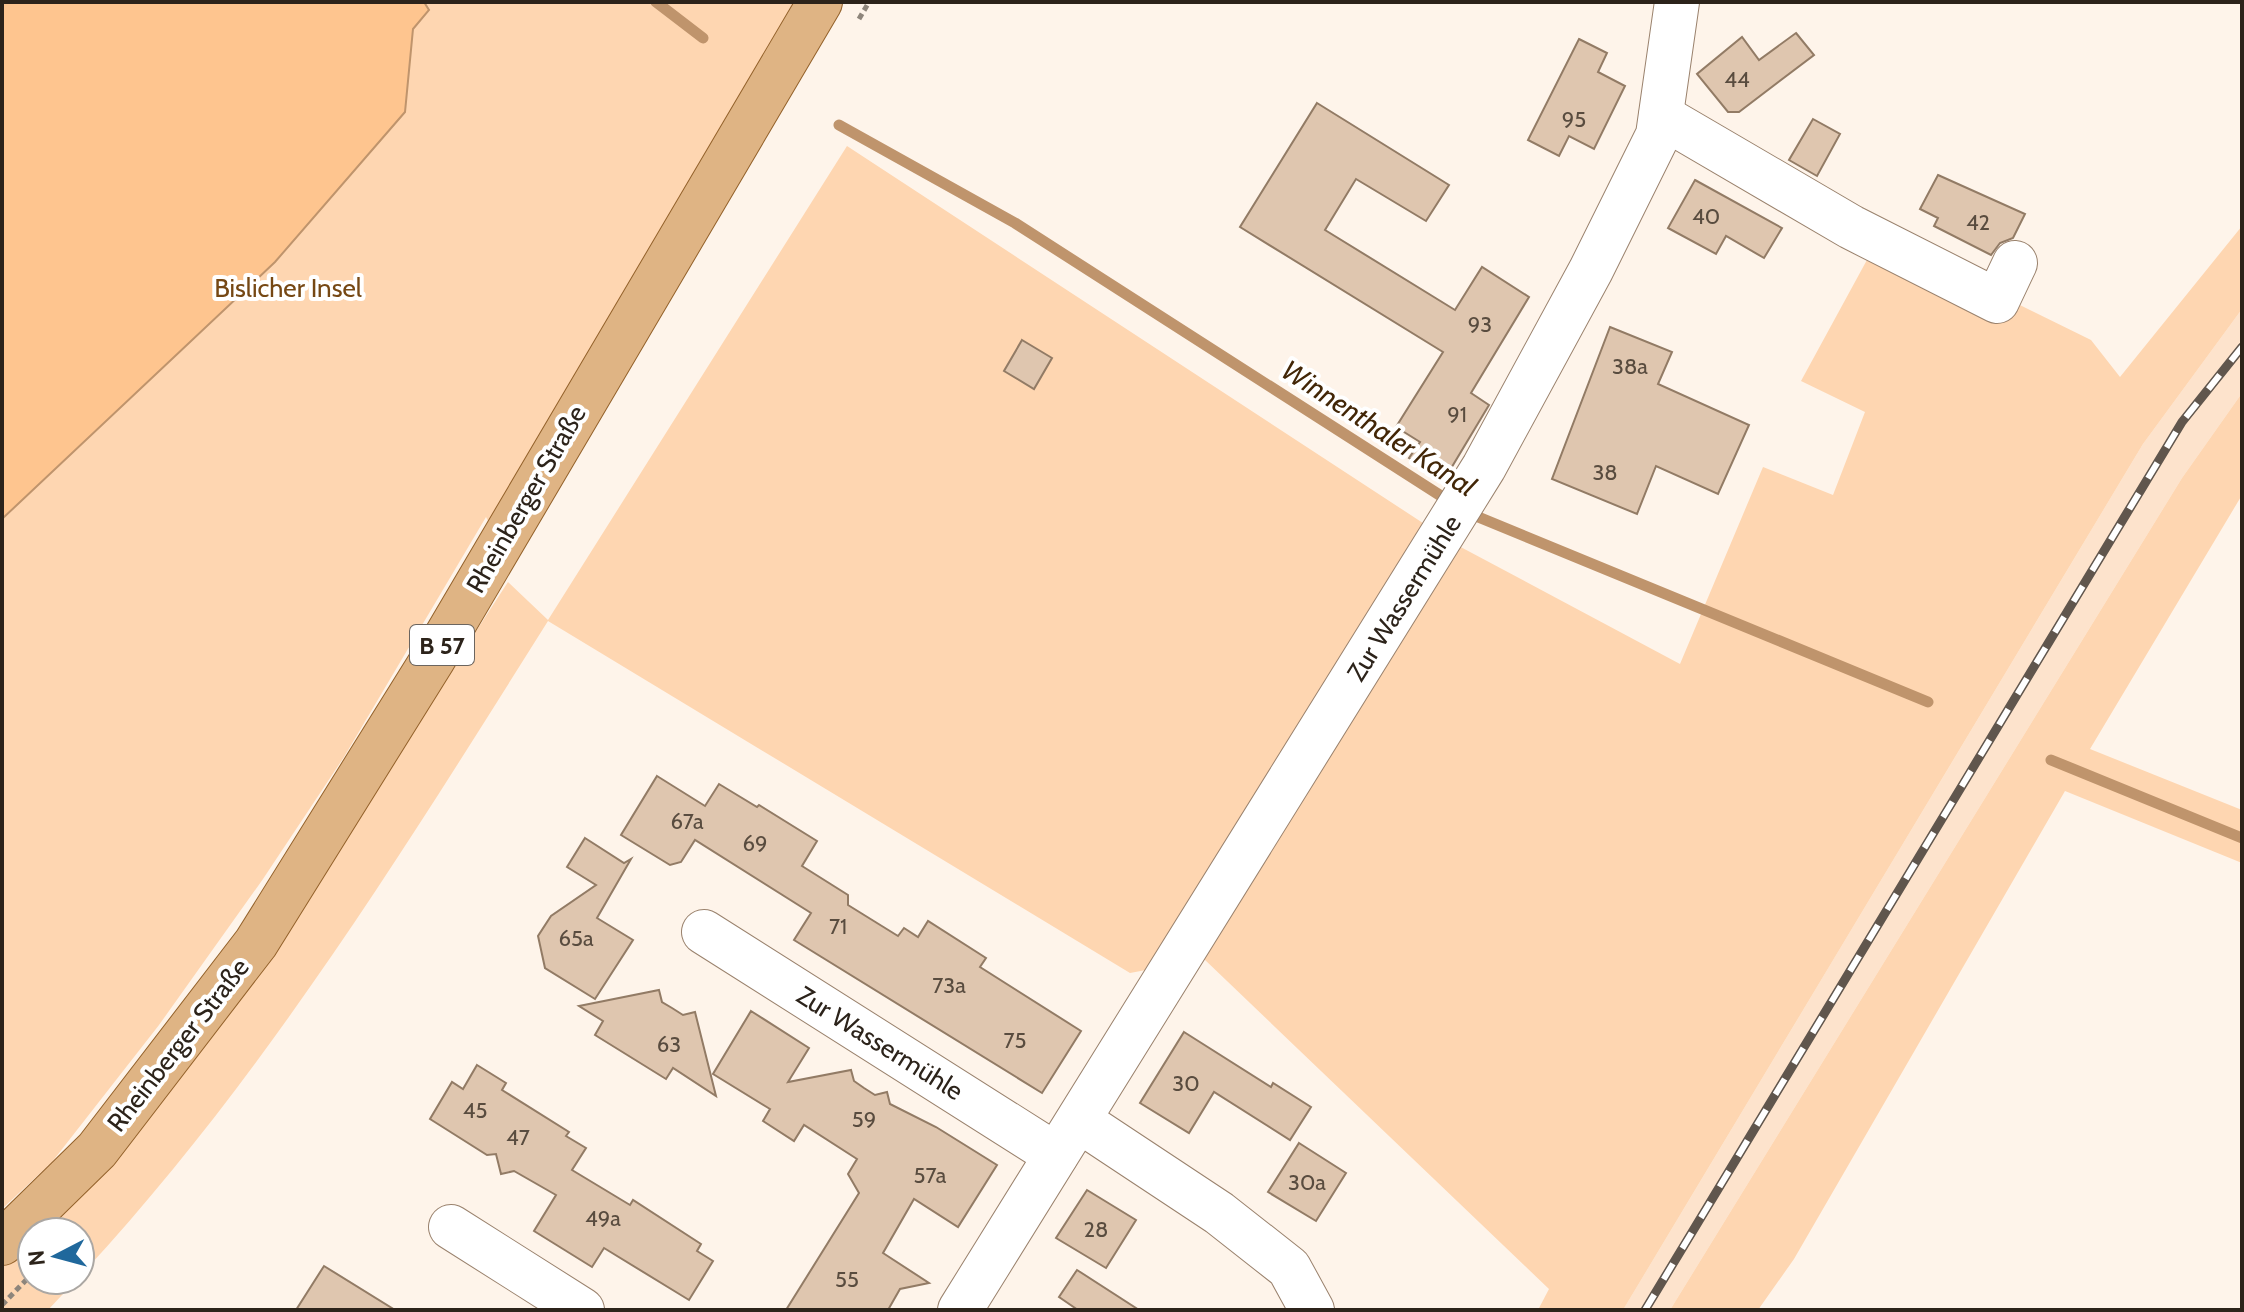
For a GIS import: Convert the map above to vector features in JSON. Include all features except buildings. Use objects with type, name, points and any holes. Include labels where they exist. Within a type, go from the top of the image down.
[{"type":"main road","name":"Rheinberger Straße","points":[[2,1243],[97,1150],[256,943],[433,659],[820,2]]},
{"type":"street","name":"Zur Wassermühle","points":[[960,1310],[1484,467],[1591,270],[1658,135],[1677,2]]},
{"type":"street","points":[[1661,116],[1851,227],[1997,301],[2015,263]]},
{"type":"street","name":"Zur Wassermühle","points":[[704,932],[1068,1138],[1219,1213],[1289,1268],[1312,1310]]},
{"type":"street","points":[[451,1227],[582,1310]]},
{"type":"path","points":[[2,1305],[16,1291]]},
{"type":"shaded area","points":[[2,2],[424,2],[429,10],[413,29],[405,112],[275,262],[2,519]]},
{"type":"shaded area","points":[[2242,309],[2242,393],[2182,478],[1670,1310],[1623,1310],[2143,444]]},
{"type":"green space","name":"Bislicher Insel","points":[[2,2],[820,2],[499,543],[486,517],[344,757],[263,879],[159,1025],[52,1162],[2,1209]]},
{"type":"green space","points":[[847,146],[1455,544],[1680,664],[1763,467],[1833,495],[1865,412],[1801,381],[1880,236],[2091,340],[2120,377],[2242,226],[2242,309],[2143,444],[1623,1310],[1538,1310],[1549,1289],[1204,959],[1130,973],[548,621],[385,876],[271,1042],[147,1201],[96,1258],[96,1216],[50,1216],[250,979],[508,582],[548,620]]},
{"type":"green space","points":[[2242,393],[2242,495],[2090,749],[2242,810],[2242,863],[2065,791],[1794,1259],[1758,1310],[1670,1310],[2182,478]]},
{"type":"green space","points":[[16,1253],[16,1296],[61,1296],[48,1310],[2,1310],[2,1267]]},
{"type":"waterway","name":"Winnenthaler Kanal","points":[[656,2],[703,38]]},
{"type":"waterway","name":"Winnenthaler Kanal","points":[[839,125],[1015,223],[1452,503]]},
{"type":"waterway","name":"Winnenthaler Kanal","points":[[1466,512],[1928,702]]},
{"type":"waterway","name":"Winnenthaler Kanal","points":[[2051,760],[2242,838]]},
{"type":"railway","points":[[1645,1310],[2182,422],[2242,347]]}]
